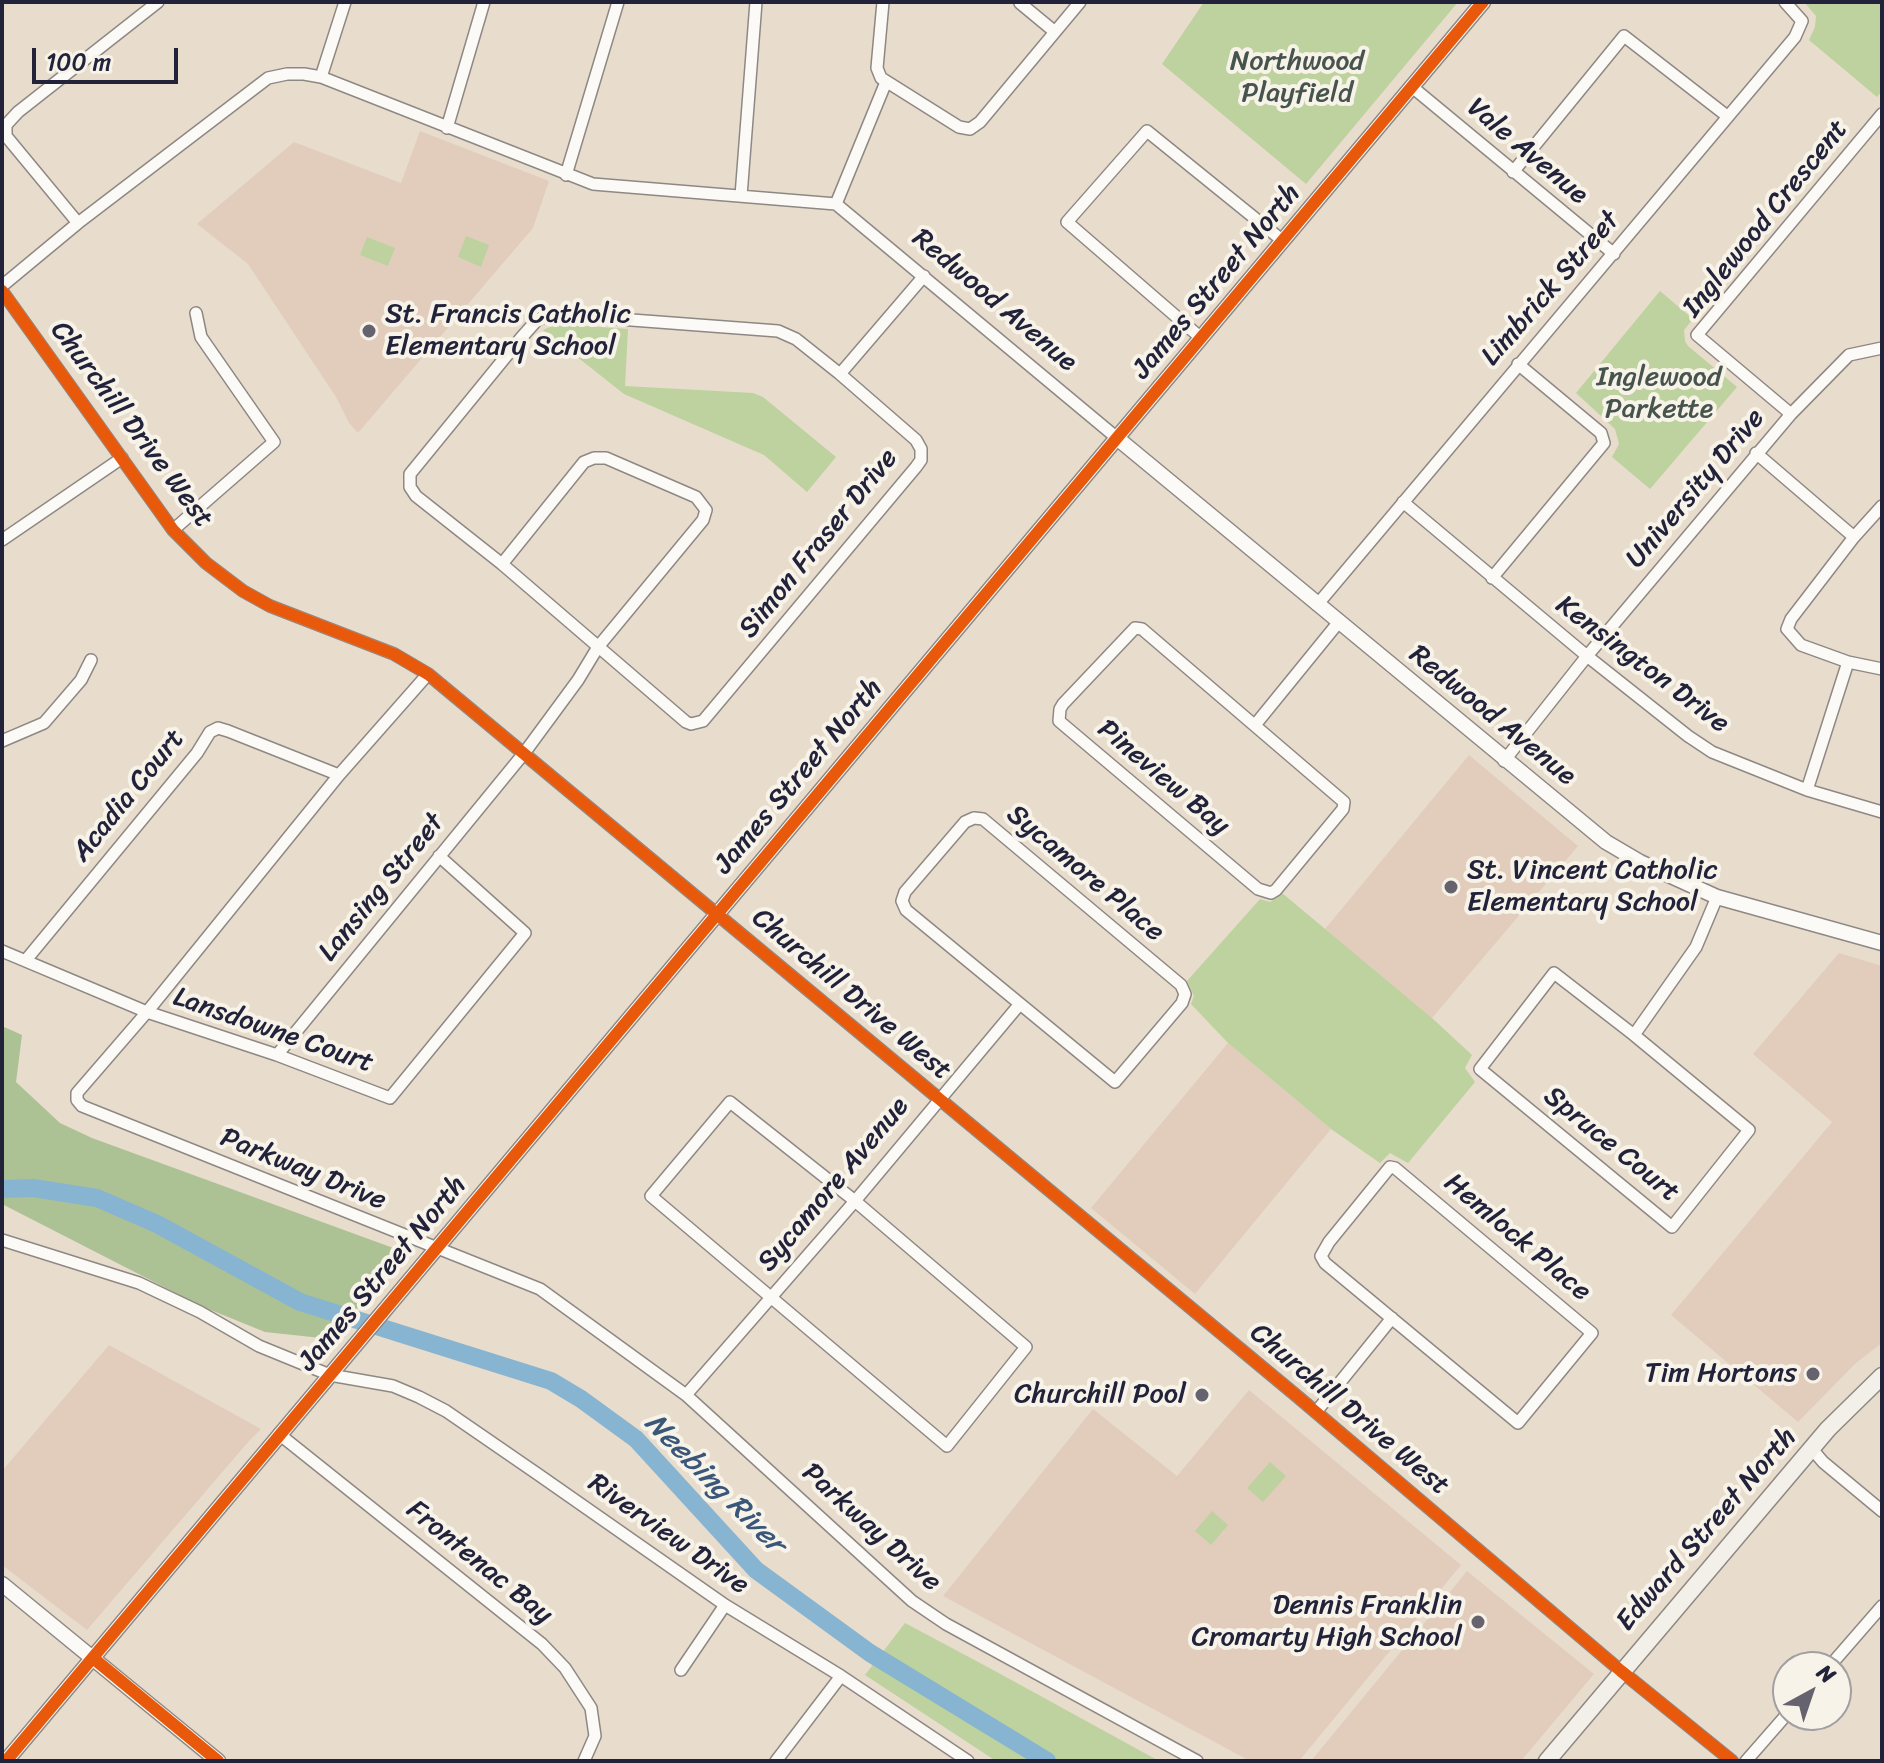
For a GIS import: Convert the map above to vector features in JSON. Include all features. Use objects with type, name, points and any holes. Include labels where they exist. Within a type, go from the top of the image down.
[{"type":"main road","name":"Edward Street North","points":[[1547,1761],[1812,1449],[1882,1376]]},
{"type":"street","points":[[78,223],[6,136],[6,125],[18,112],[158,2]]},
{"type":"street","points":[[321,77],[345,2]]},
{"type":"street","points":[[447,128],[484,2]]},
{"type":"street","points":[[566,175],[618,2]]},
{"type":"street","points":[[741,196],[756,2]]},
{"type":"street","points":[[883,2],[877,68],[886,82],[959,127],[970,129],[980,122],[1080,2]]},
{"type":"street","name":"James Street North","points":[[6,1761],[1483,2]]},
{"type":"street","name":"Limbrick Street","points":[[1317,605],[1795,37],[1802,21],[1785,2]]},
{"type":"street","points":[[1020,3],[1055,32]]},
{"type":"street","points":[[1513,172],[1624,36],[1727,116]]},
{"type":"street","points":[[2,289],[78,223],[268,78],[287,74],[321,77],[593,184],[836,204],[886,82]]},
{"type":"street","name":"Vale Avenue","points":[[1411,86],[1614,254]]},
{"type":"street","name":"Inglewood Crescent","points":[[1791,414],[1697,335],[1882,114]]},
{"type":"street","points":[[1201,338],[1067,222],[1147,131],[1283,241]]},
{"type":"street","name":"Redwood Avenue","points":[[836,204],[1504,761],[1606,842],[1640,862],[1717,897],[1882,943]]},
{"type":"street","points":[[840,374],[924,276]]},
{"type":"street","name":"Churchill Drive West","points":[[2,289],[173,530],[206,563],[243,591],[289,614],[394,654],[428,674],[1732,1761]]},
{"type":"street","points":[[173,530],[274,442],[201,337],[196,313]]},
{"type":"street","name":"Simon Fraser Drive","points":[[543,315],[778,331],[796,339],[840,374],[916,440],[921,449],[921,460],[707,717],[697,723],[686,722],[502,564],[418,497],[410,487],[409,478],[543,315]]},
{"type":"street","name":"University Drive","points":[[1504,761],[1587,656],[1791,414],[1849,355],[1882,348]]},
{"type":"street","points":[[1492,578],[1604,443],[1601,433],[1518,364]]},
{"type":"street","points":[[1756,453],[1854,537]]},
{"type":"street","points":[[3,536],[122,458]]},
{"type":"street","name":"Lansing Street","points":[[277,1055],[525,752],[598,647],[703,520],[706,510],[696,497],[609,459],[594,458],[584,462],[502,564]]},
{"type":"street","name":"Kensington Drive","points":[[1403,502],[1587,656],[1712,752],[1807,790],[1882,812]]},
{"type":"street","points":[[1882,506],[1854,537],[1791,619],[1787,629],[1801,645],[1848,662],[1882,669]]},
{"type":"street","points":[[1255,725],[1338,623]]},
{"type":"street","name":"Pineview Bay","points":[[1135,628],[1142,629],[1255,725],[1344,802],[1343,809],[1271,893],[1265,893],[1246,878],[1063,725],[1058,715],[1063,704],[1135,628]]},
{"type":"street","points":[[2,741],[44,723],[81,680],[91,660]]},
{"type":"street","points":[[1807,790],[1848,662]]},
{"type":"street","name":"Parkway Drive","points":[[428,674],[339,775],[147,1012],[77,1093],[77,1100],[82,1106],[540,1289],[686,1395],[912,1601],[946,1624],[1197,1761]]},
{"type":"street","name":"Acadia Court","points":[[26,960],[197,753],[210,732],[218,728],[228,731],[339,775]]},
{"type":"street","name":"Sycamore Place","points":[[974,818],[983,819],[1181,985],[1185,994],[1182,1003],[1115,1082],[1019,1005],[906,910],[902,901],[905,892],[965,822],[974,818]]},
{"type":"street","name":"Lansdowne Court","points":[[2,951],[147,1012],[277,1055],[390,1098],[525,933],[439,856]]},
{"type":"street","points":[[1634,1035],[1696,947],[1717,897]]},
{"type":"street","name":"Spruce Court","points":[[1554,973],[1634,1035],[1749,1130],[1672,1227],[1480,1069],[1554,973]]},
{"type":"street","name":"Sycamore Avenue","points":[[686,1395],[855,1201],[1019,1005]]},
{"type":"street","points":[[730,1102],[855,1201],[1026,1347],[947,1446],[771,1296],[651,1196],[730,1102]]},
{"type":"street","name":"Hemlock Place","points":[[1390,1167],[1395,1168],[1592,1333],[1518,1423],[1392,1318],[1325,1263],[1321,1256],[1390,1167]]},
{"type":"street","name":"Riverview Drive","points":[[2,1240],[139,1283],[200,1312],[259,1346],[330,1375],[393,1386],[446,1411],[725,1605],[841,1676],[968,1761]]},
{"type":"street","points":[[1316,1412],[1392,1318]]},
{"type":"street","name":"Frontenac Bay","points":[[279,1434],[542,1644],[565,1668],[591,1708],[595,1736],[584,1761]]},
{"type":"street","points":[[1812,1449],[1823,1462],[1882,1511]]},
{"type":"street","points":[[2,1584],[218,1761]]},
{"type":"street","points":[[681,1670],[725,1605]]},
{"type":"street","points":[[1843,1651],[1882,1606]]},
{"type":"street","points":[[783,1759],[841,1676]]},
{"type":"street","points":[[1746,1761],[1772,1731]]},
{"type":"shaded area","name":"St. Francis Catholic Elementary School","points":[[420,131],[549,181],[533,228],[358,433],[248,264],[197,224],[294,142],[401,183]]},
{"type":"shaded area","name":"St. Vincent Catholic Elementary School","points":[[1469,755],[1578,846],[1432,1018],[1325,929]]},
{"type":"shaded area","points":[[1839,953],[1882,966],[1882,1343],[1856,1363],[1798,1422],[1671,1315],[1832,1122],[1753,1054]]},
{"type":"shaded area","points":[[1228,1043],[1331,1129],[1195,1294],[1091,1208]]},
{"type":"shaded area","points":[[109,1345],[261,1429],[87,1630],[2,1565],[2,1471]]},
{"type":"shaded area","points":[[1249,1390],[1461,1565],[1299,1761],[1250,1761],[943,1596],[1093,1409],[1177,1476]]},
{"type":"shaded area","name":"Dennis Franklin Cromarty High School","points":[[1467,1571],[1594,1674],[1521,1761],[1311,1761]]},
{"type":"green space","name":"Northwood Playfield","points":[[1204,2],[1458,2],[1306,184],[1162,64]]},
{"type":"green space","points":[[1804,2],[1882,2],[1882,91],[1877,97],[1809,40],[1816,16]]},
{"type":"green space","points":[[466,236],[489,245],[481,267],[458,257]]},
{"type":"green space","points":[[367,237],[395,248],[388,266],[360,255]]},
{"type":"green space","name":"Inglewood Parkette","points":[[1660,291],[1693,319],[1684,330],[1688,346],[1737,387],[1650,489],[1612,457],[1619,444],[1615,429],[1576,393]]},
{"type":"green space","points":[[557,324],[628,329],[625,386],[753,393],[763,397],[836,457],[807,492],[764,455],[624,394],[543,330]]},
{"type":"green space","points":[[1282,893],[1472,1055],[1465,1068],[1475,1082],[1408,1163],[1390,1153],[1380,1163],[1331,1129],[1228,1043],[1191,1004],[1194,996],[1187,981],[1260,899],[1270,902]]},
{"type":"green space","points":[[2,1026],[22,1035],[16,1082],[60,1123],[92,1138],[396,1249],[363,1304],[321,1338],[265,1332],[201,1306],[2,1204]]},
{"type":"green space","points":[[1270,1462],[1286,1476],[1263,1502],[1247,1488]]},
{"type":"green space","points":[[1212,1511],[1228,1525],[1211,1545],[1195,1531]]},
{"type":"green space","points":[[905,1623],[1159,1761],[996,1761],[865,1675]]},
{"type":"waterway","name":"Neebing River","points":[[2,1189],[33,1188],[97,1198],[157,1224],[300,1302],[551,1381],[636,1439],[756,1570],[870,1653],[1047,1761]]},
{"type":"cycle path","points":[[6,1761],[1483,2]]},
{"type":"cycle path","points":[[2,291],[173,530],[206,563],[243,591],[270,606],[394,654],[428,674],[1732,1761]]},
{"type":"cycle path","points":[[93,1658],[218,1761]]},
{"type":"place","name":"St. Francis Catholic Elementary School","points":[[369,331]]},
{"type":"place","name":"St. Vincent Catholic Elementary School","points":[[1451,887]]},
{"type":"place","name":"Tim Hortons","points":[[1813,1374]]},
{"type":"place","name":"Churchill Pool","points":[[1202,1395]]},
{"type":"place","name":"Dennis Franklin Cromarty High School","points":[[1478,1622]]}]
